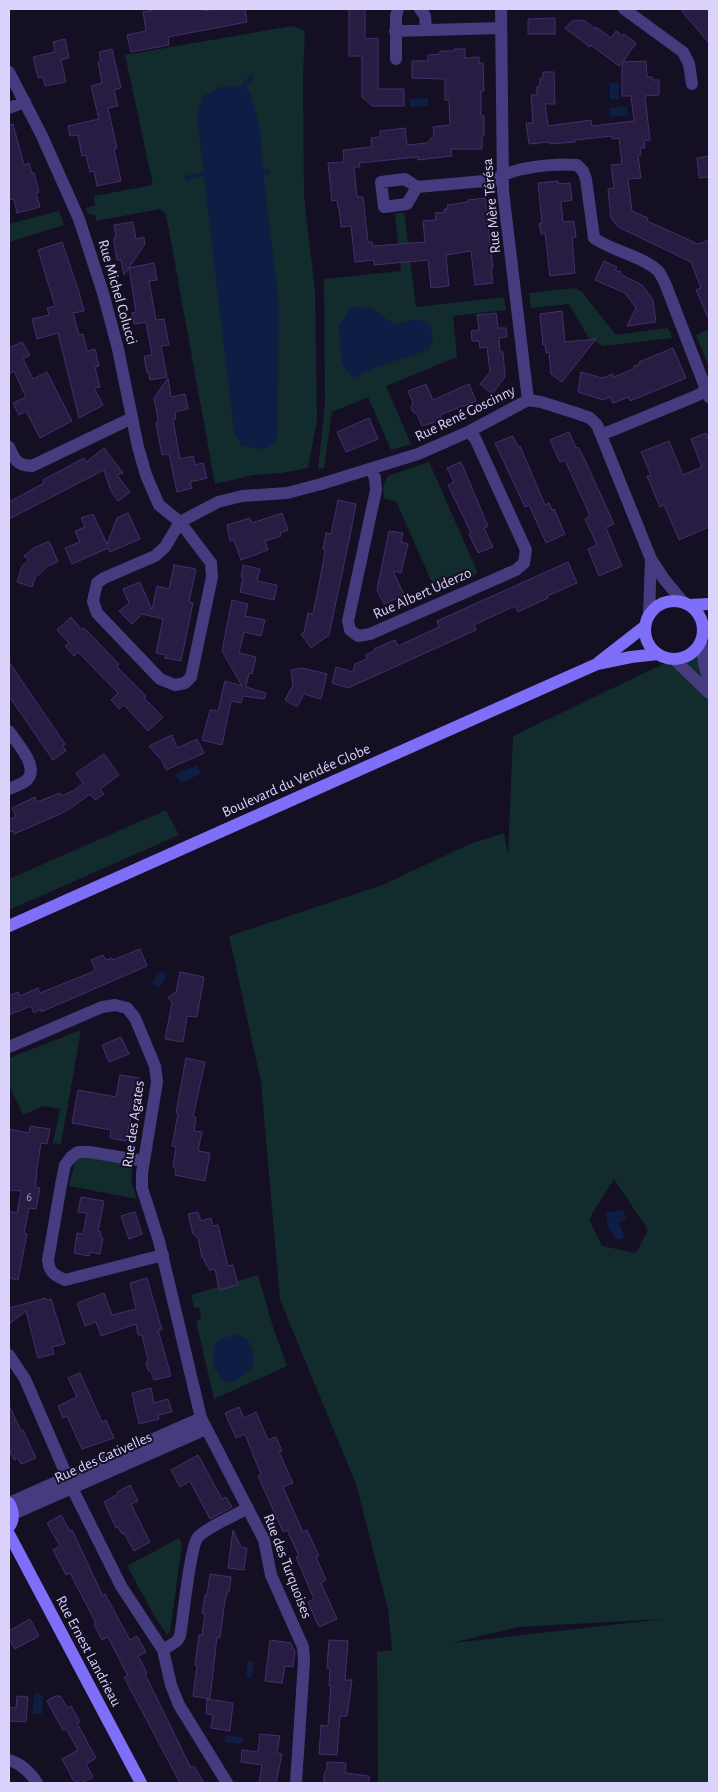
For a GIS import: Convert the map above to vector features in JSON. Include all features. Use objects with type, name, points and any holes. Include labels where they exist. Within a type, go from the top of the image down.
[{"type":"main road","points":[[686,603],[700,617],[704,634],[690,654],[674,659],[665,658],[658,654],[647,642],[644,627],[649,613],[656,606],[673,600],[686,603],[709,604]]},
{"type":"main road","name":"Boulevard du Vendée Globe","points":[[597,664],[644,627]]},
{"type":"main road","name":"Boulevard du Vendée Globe","points":[[9,926],[597,664],[658,654]]},
{"type":"main road","points":[[9,1527],[13,1520],[10,1507]]},
{"type":"main road","name":"Rue Ernest Landrieau","points":[[9,1534],[141,1783]]},
{"type":"street","points":[[396,59],[395,31],[398,9]]},
{"type":"street","points":[[420,9],[426,16],[426,30]]},
{"type":"street","name":"Rue Mère Térésa","points":[[500,9],[503,191],[528,400]]},
{"type":"street","points":[[624,9],[683,52],[689,64],[692,84]]},
{"type":"street","points":[[395,31],[501,28]]},
{"type":"street","name":"Rue Michel Colucci","points":[[9,72],[56,167],[79,219],[103,293],[118,349],[146,475],[156,501],[180,522],[211,563],[212,577],[191,677],[186,683],[176,685],[160,680],[97,612],[93,601],[97,583],[104,578],[155,556],[165,547],[180,522]]},
{"type":"street","points":[[9,108],[25,102]]},
{"type":"street","points":[[417,188],[495,180],[503,174],[516,170],[570,164],[577,165],[583,171],[594,238],[602,244],[650,265],[659,272],[708,392],[601,435]]},
{"type":"street","name":"Rue René Goscinny","points":[[180,522],[218,502],[242,496],[287,493],[418,454],[468,432],[528,400],[541,402],[590,418],[597,425],[651,559]]},
{"type":"street","points":[[9,447],[16,461],[22,466],[32,466],[132,418]]},
{"type":"street","name":"Rue Albert Uderzo","points":[[370,469],[375,478],[376,490],[348,621],[350,630],[358,636],[370,634],[516,570],[524,563],[526,550],[474,438],[468,432]]},
{"type":"street","points":[[651,559],[664,579],[686,603]]},
{"type":"street","points":[[649,613],[651,559]]},
{"type":"street","points":[[704,634],[704,664],[709,681]]},
{"type":"street","points":[[674,659],[709,693]]},
{"type":"street","points":[[9,731],[26,756],[31,768],[31,774],[27,780],[9,789]]},
{"type":"street","name":"Rue des Agates","points":[[9,1047],[102,1007],[116,1005],[127,1008],[135,1018],[155,1066],[157,1082],[144,1161],[142,1188],[163,1255],[204,1424]]},
{"type":"street","points":[[144,1161],[89,1152],[78,1152],[71,1157],[65,1165],[61,1185],[48,1260],[49,1270],[65,1280],[163,1255]]},
{"type":"street","points":[[9,1354],[25,1379],[70,1483],[121,1586],[163,1650],[174,1694],[227,1783]]},
{"type":"street","name":"Rue des Gativelles","points":[[10,1507],[70,1483],[204,1424]]},
{"type":"street","name":"Rue des Turquoises","points":[[204,1424],[264,1540],[271,1575],[303,1647],[304,1661],[296,1783]]},
{"type":"street","points":[[163,1650],[178,1641],[180,1636],[196,1539],[203,1533],[248,1508]]},
{"type":"street","points":[[9,1760],[29,1771],[37,1783]]},
{"type":"green space","points":[[292,26],[305,31],[303,75],[304,196],[315,291],[317,420],[308,468],[281,473],[253,475],[215,484],[166,214],[160,209],[96,221],[95,215],[88,214],[86,208],[95,205],[94,196],[153,185],[125,55]]},
{"type":"green space","points":[[59,211],[64,225],[9,242],[9,224]]},
{"type":"green space","points":[[404,212],[416,307],[504,297],[506,310],[453,316],[457,357],[386,386],[411,444],[391,450],[368,397],[332,412],[324,468],[318,469],[325,403],[324,279],[401,271],[395,214]]},
{"type":"green space","points":[[575,288],[582,292],[616,335],[667,328],[672,338],[603,346],[588,337],[569,304],[531,308],[529,293]]},
{"type":"green space","points":[[709,329],[709,367],[696,335]]},
{"type":"green space","points":[[429,462],[478,573],[436,592],[396,501],[385,499],[383,490],[388,476]]},
{"type":"green space","points":[[709,642],[709,1783],[378,1783],[377,1652],[392,1650],[388,1609],[356,1484],[280,1300],[261,1082],[229,936],[382,885],[470,844],[504,833],[508,855],[513,736]],"holes":[[[614,1179],[648,1230],[636,1253],[602,1246],[589,1219]],[[663,1619],[452,1643],[518,1627]]]},
{"type":"green space","points":[[166,810],[179,835],[9,910],[9,879]]},
{"type":"green space","points":[[81,1030],[61,1144],[53,1143],[60,1109],[43,1106],[23,1115],[9,1085],[9,1058]]},
{"type":"green space","points":[[80,1157],[133,1163],[131,1181],[137,1199],[69,1186],[75,1161]]},
{"type":"green space","points":[[258,1275],[287,1366],[214,1399],[196,1321],[201,1319],[199,1307],[194,1308],[191,1295]]},
{"type":"green space","points":[[179,1538],[182,1544],[170,1632],[167,1635],[127,1566]]},
{"type":"water","points":[[610,83],[619,83],[619,99],[610,99]]},
{"type":"water","points":[[240,86],[250,92],[260,129],[279,303],[277,443],[263,449],[242,446],[234,432],[197,118],[202,97],[220,87]]},
{"type":"water","points":[[428,98],[428,106],[410,107],[410,99]]},
{"type":"water","points":[[627,106],[628,115],[610,117],[609,108]]},
{"type":"water","points":[[351,307],[371,308],[386,319],[397,324],[416,319],[430,324],[433,341],[428,350],[374,368],[354,378],[342,364],[339,326]]},
{"type":"water","points":[[197,765],[201,774],[181,783],[176,774]]},
{"type":"water","points":[[161,971],[167,975],[159,988],[152,983]]},
{"type":"water","points":[[624,1210],[626,1219],[619,1223],[625,1238],[617,1240],[608,1228],[606,1213]]},
{"type":"water","points":[[236,1334],[248,1340],[253,1352],[253,1367],[237,1380],[225,1383],[215,1368],[213,1358],[215,1346],[218,1340]]},
{"type":"water","points":[[248,1661],[254,1662],[252,1678],[246,1677]]},
{"type":"water","points":[[37,1693],[43,1696],[42,1714],[32,1714],[34,1695]]},
{"type":"water","points":[[226,1735],[241,1737],[244,1741],[241,1744],[225,1742]]},
{"type":"building","points":[[154,9],[203,9],[203,11],[245,9],[247,22],[168,37],[169,45],[131,52],[127,35],[146,31],[143,12]]},
{"type":"building","points":[[349,9],[365,9],[365,39],[378,38],[378,89],[404,89],[404,106],[372,106],[362,97],[362,56],[349,56]]},
{"type":"building","points":[[680,9],[706,9],[709,12],[709,43]]},
{"type":"building","points":[[555,18],[555,34],[528,34],[528,19]]},
{"type":"building","points":[[584,20],[611,38],[616,31],[623,36],[624,34],[636,43],[623,62],[646,61],[647,77],[659,80],[659,95],[645,96],[650,140],[644,141],[645,148],[640,148],[641,155],[638,155],[641,178],[628,179],[632,211],[648,218],[647,221],[698,244],[709,240],[709,320],[696,290],[701,288],[691,262],[618,227],[611,218],[608,189],[614,188],[611,165],[622,164],[619,138],[612,139],[612,136],[575,140],[575,142],[529,144],[526,123],[533,123],[531,95],[537,95],[537,87],[540,86],[540,78],[543,78],[543,72],[554,72],[555,104],[545,104],[548,126],[591,120],[592,126],[634,121],[631,96],[622,96],[622,62],[619,66],[565,28],[572,21]]},
{"type":"building","points":[[65,39],[69,58],[61,60],[66,82],[45,86],[43,77],[38,78],[33,57],[55,52],[53,42]]},
{"type":"building","points":[[112,49],[121,88],[114,90],[118,106],[108,108],[117,148],[114,149],[121,181],[97,186],[94,171],[90,172],[86,155],[82,156],[78,135],[70,136],[68,126],[99,119],[91,86],[102,83],[98,62],[101,61],[99,52]]},
{"type":"building","points":[[454,49],[465,49],[465,58],[479,57],[479,63],[483,63],[484,91],[481,91],[481,115],[484,116],[484,135],[482,135],[482,149],[451,149],[452,156],[418,160],[418,157],[359,163],[360,167],[354,167],[357,197],[363,197],[368,242],[372,242],[373,246],[425,242],[423,221],[436,220],[435,213],[445,212],[444,209],[448,209],[447,205],[485,198],[493,283],[475,285],[471,251],[446,255],[449,286],[431,288],[428,260],[374,265],[374,260],[355,262],[351,226],[341,227],[337,200],[332,201],[328,163],[344,162],[343,150],[372,147],[371,138],[380,137],[380,131],[405,128],[407,145],[427,143],[434,135],[433,127],[450,125],[449,100],[445,100],[445,79],[412,78],[412,61],[428,61],[428,55],[440,54],[440,51],[454,51]]},
{"type":"building","points":[[13,124],[24,165],[29,163],[32,173],[34,173],[39,192],[36,193],[40,207],[17,213],[14,199],[9,200],[9,125]]},
{"type":"building","points":[[709,156],[709,177],[699,178],[697,158]]},
{"type":"building","points":[[558,181],[558,184],[570,183],[572,200],[561,202],[563,222],[574,221],[576,237],[572,238],[575,273],[550,276],[545,233],[541,234],[539,223],[542,223],[538,183]]},
{"type":"building","points":[[133,222],[136,239],[144,237],[145,244],[124,275],[121,260],[117,260],[114,225]]},
{"type":"building","points":[[62,242],[84,311],[73,313],[79,335],[83,334],[87,351],[95,349],[99,366],[95,367],[100,387],[94,388],[103,405],[79,418],[58,333],[37,339],[32,319],[49,315],[47,308],[55,306],[38,250]]},
{"type":"building","points":[[604,261],[617,267],[615,270],[621,272],[620,274],[642,285],[653,300],[656,322],[627,326],[636,308],[625,293],[595,280]]},
{"type":"building","points":[[154,263],[157,280],[149,281],[156,320],[164,319],[169,345],[161,346],[167,377],[150,380],[144,356],[152,355],[146,322],[134,324],[132,313],[136,312],[129,268]]},
{"type":"building","points":[[562,311],[565,342],[596,339],[562,382],[551,374],[549,352],[546,353],[545,344],[543,345],[540,314]]},
{"type":"building","points":[[496,313],[498,328],[506,328],[507,337],[499,338],[500,352],[503,352],[505,377],[492,394],[480,384],[490,372],[487,347],[480,348],[479,341],[472,341],[471,331],[479,330],[477,315]]},
{"type":"building","points":[[22,342],[30,355],[23,359],[33,379],[47,372],[72,421],[40,438],[26,411],[19,415],[13,403],[26,397],[14,371],[9,374],[9,348]]},
{"type":"building","points":[[673,348],[686,378],[630,401],[629,397],[613,403],[610,397],[603,400],[578,392],[581,372],[602,378],[613,374],[614,377],[633,369],[634,366],[640,364],[639,362]]},
{"type":"building","points":[[168,378],[171,397],[185,394],[188,409],[175,412],[176,419],[173,420],[180,459],[193,456],[195,465],[203,463],[207,478],[190,482],[192,488],[177,492],[169,454],[162,455],[154,398]]},
{"type":"building","points":[[426,384],[433,400],[469,384],[476,401],[440,415],[442,420],[422,426],[417,414],[413,412],[411,407],[413,403],[408,391]]},
{"type":"building","points":[[369,418],[378,439],[346,452],[337,432]]},
{"type":"building","points":[[569,432],[576,448],[578,447],[584,458],[614,524],[606,528],[622,566],[599,576],[588,549],[597,545],[585,519],[590,516],[565,460],[560,462],[550,440]]},
{"type":"building","points":[[706,433],[709,441],[709,527],[679,540],[664,505],[660,507],[647,476],[651,475],[641,452],[669,441],[683,475],[702,467],[691,439]]},
{"type":"building","points":[[513,436],[518,447],[520,446],[545,505],[549,503],[552,510],[554,509],[565,534],[546,543],[529,505],[525,507],[495,443]]},
{"type":"building","points":[[104,448],[123,473],[117,475],[130,492],[118,501],[111,491],[104,470],[9,519],[9,502],[44,483],[43,480],[84,458],[86,462]]},
{"type":"building","points":[[461,462],[488,526],[484,528],[493,547],[478,553],[469,534],[471,533],[448,485],[454,482],[447,468]]},
{"type":"building","points":[[338,500],[356,504],[329,635],[311,648],[301,634],[304,632],[308,613],[313,614],[323,564],[326,533],[331,534]]},
{"type":"building","points":[[128,513],[140,539],[110,552],[108,548],[72,564],[65,548],[80,542],[75,531],[85,527],[81,518],[93,514],[107,544],[117,518]]},
{"type":"building","points":[[282,513],[288,530],[280,533],[281,536],[265,541],[268,550],[241,560],[234,540],[230,541],[227,525],[250,518],[252,523]]},
{"type":"building","points":[[389,531],[403,533],[401,542],[408,544],[401,573],[393,571],[404,595],[384,604],[377,590]]},
{"type":"building","points":[[49,541],[58,562],[48,566],[35,578],[32,587],[17,582],[22,566],[29,560],[24,556],[32,549]]},
{"type":"building","points":[[568,562],[577,583],[547,596],[548,598],[518,612],[515,606],[474,625],[476,630],[348,688],[332,683],[336,667],[353,672],[355,664],[367,659],[366,655],[374,649],[395,640],[398,646],[439,627],[437,621]]},
{"type":"building","points":[[174,565],[196,569],[189,602],[193,603],[181,661],[165,658],[166,655],[156,653],[163,619],[142,614],[132,624],[119,611],[129,603],[123,589],[140,582],[152,610],[157,586],[169,589]]},
{"type":"building","points":[[243,565],[260,569],[257,581],[277,585],[274,600],[240,592]]},
{"type":"building","points":[[232,600],[248,604],[245,616],[265,620],[261,636],[244,632],[239,653],[256,657],[252,674],[249,673],[246,687],[266,693],[264,699],[243,696],[241,703],[231,701],[222,745],[202,740],[210,710],[218,711],[225,681],[242,686],[222,651]]},
{"type":"building","points":[[71,617],[82,630],[84,628],[119,664],[117,667],[146,696],[144,698],[163,717],[148,731],[124,705],[119,709],[111,700],[118,693],[78,652],[74,656],[65,646],[69,643],[57,630]]},
{"type":"building","points":[[9,662],[65,744],[63,746],[66,751],[53,760],[9,696]]},
{"type":"building","points":[[302,668],[327,674],[321,699],[304,694],[297,707],[285,700],[293,685],[291,670]]},
{"type":"building","points":[[172,735],[177,748],[197,739],[204,753],[166,770],[162,761],[149,746]]},
{"type":"building","points":[[104,754],[119,775],[100,789],[104,794],[95,800],[90,794],[60,814],[14,834],[13,831],[9,832],[9,819],[16,817],[12,808],[35,797],[37,802],[60,793],[61,796],[73,791],[83,783],[76,773]]},
{"type":"building","points":[[140,949],[147,966],[41,1012],[41,1009],[34,1013],[31,1006],[9,1015],[9,996],[18,992],[20,996],[38,988],[40,993],[92,972],[95,969],[91,960],[103,955],[106,960],[112,958],[113,960]]},
{"type":"building","points":[[180,972],[204,977],[197,1017],[187,1016],[183,1042],[165,1039],[172,1003],[168,997],[176,992]]},
{"type":"building","points":[[121,1037],[129,1054],[109,1062],[102,1045]]},
{"type":"building","points":[[186,1058],[205,1062],[193,1117],[196,1117],[194,1131],[202,1132],[198,1151],[210,1153],[205,1181],[175,1175],[176,1171],[173,1166],[176,1147],[172,1146]]},
{"type":"building","points":[[120,1075],[139,1078],[126,1141],[110,1138],[111,1130],[72,1123],[78,1090],[116,1097]]},
{"type":"building","points":[[30,1126],[50,1129],[47,1144],[41,1143],[35,1187],[40,1188],[36,1209],[29,1208],[24,1233],[27,1234],[18,1280],[9,1278],[9,1211],[17,1213],[21,1191],[9,1190],[9,1129],[29,1133]]},
{"type":"building","points":[[81,1197],[104,1201],[98,1231],[101,1232],[100,1237],[103,1238],[100,1254],[90,1252],[89,1256],[74,1253],[77,1233],[83,1234],[87,1213],[78,1212]]},
{"type":"building","points":[[135,1212],[142,1234],[129,1239],[121,1216]]},
{"type":"building","points":[[198,1212],[201,1221],[211,1218],[213,1226],[218,1225],[228,1266],[233,1265],[238,1285],[219,1290],[215,1269],[210,1270],[206,1265],[204,1258],[202,1258],[198,1238],[193,1234],[188,1214]]},
{"type":"building","points":[[147,1278],[162,1330],[158,1330],[171,1376],[154,1380],[146,1364],[148,1360],[142,1335],[138,1335],[136,1324],[101,1336],[96,1322],[85,1326],[77,1303],[104,1293],[112,1315],[136,1309],[130,1283]]},
{"type":"building","points":[[46,1298],[46,1300],[51,1299],[65,1344],[52,1347],[54,1354],[38,1358],[26,1311],[9,1324],[9,1308]]},
{"type":"building","points":[[80,1373],[102,1422],[106,1420],[114,1438],[82,1449],[67,1416],[63,1418],[58,1406],[77,1397],[68,1378]]},
{"type":"building","points":[[151,1388],[154,1403],[168,1399],[172,1412],[158,1415],[159,1419],[139,1424],[132,1393]]},
{"type":"building","points":[[9,1405],[36,1458],[21,1464],[18,1458],[14,1460],[9,1449]]},
{"type":"building","points":[[239,1407],[244,1418],[256,1412],[268,1440],[276,1437],[282,1451],[279,1452],[293,1483],[283,1487],[303,1532],[307,1530],[319,1556],[316,1557],[326,1580],[321,1583],[337,1619],[319,1627],[308,1602],[314,1599],[296,1557],[299,1556],[287,1530],[283,1532],[258,1476],[261,1475],[245,1434],[236,1438],[225,1413]]},
{"type":"building","points":[[198,1455],[222,1499],[226,1497],[232,1507],[210,1519],[190,1481],[180,1487],[171,1470]]},
{"type":"building","points":[[130,1485],[138,1501],[131,1504],[150,1542],[134,1551],[124,1533],[122,1534],[118,1527],[116,1528],[104,1502]]},
{"type":"building","points":[[61,1515],[70,1531],[72,1530],[103,1596],[105,1594],[130,1640],[137,1636],[146,1652],[138,1656],[147,1673],[145,1674],[191,1768],[194,1766],[204,1783],[180,1783],[124,1677],[128,1676],[108,1637],[102,1640],[94,1624],[96,1623],[70,1573],[66,1575],[53,1550],[60,1546],[47,1523]]},
{"type":"building","points":[[233,1530],[241,1547],[247,1548],[244,1570],[228,1568]]},
{"type":"building","points":[[210,1574],[231,1577],[224,1607],[220,1638],[217,1637],[210,1699],[193,1696],[199,1635],[202,1635],[205,1614],[202,1613]]},
{"type":"building","points":[[30,1619],[39,1636],[15,1649],[9,1639],[9,1631]]},
{"type":"building","points":[[270,1640],[291,1643],[295,1652],[293,1667],[285,1666],[282,1683],[265,1681]]},
{"type":"building","points":[[329,1640],[348,1641],[345,1680],[352,1680],[347,1716],[340,1716],[337,1755],[319,1754],[321,1725],[328,1726],[331,1686],[329,1686],[330,1669],[327,1668]]},
{"type":"building","points":[[17,1696],[28,1697],[26,1722],[9,1721],[9,1707],[16,1708]]},
{"type":"building","points":[[55,1696],[60,1696],[68,1708],[71,1706],[80,1722],[77,1723],[96,1758],[86,1764],[93,1777],[82,1783],[75,1783],[62,1759],[78,1750],[66,1729],[63,1730],[47,1701]]},
{"type":"building","points":[[207,1699],[233,1703],[230,1731],[211,1728],[213,1715],[206,1714]]},
{"type":"building","points":[[260,1734],[280,1736],[277,1753],[282,1754],[276,1783],[259,1783],[262,1765],[241,1762],[242,1750],[258,1752]]},
{"type":"building","points":[[327,1762],[346,1763],[345,1773],[369,1776],[369,1783],[324,1783]]},
{"type":"waterway","points":[[240,91],[251,77]]},
{"type":"waterway","points":[[187,178],[210,172]]},
{"type":"waterway","points":[[259,172],[268,172]]}]
